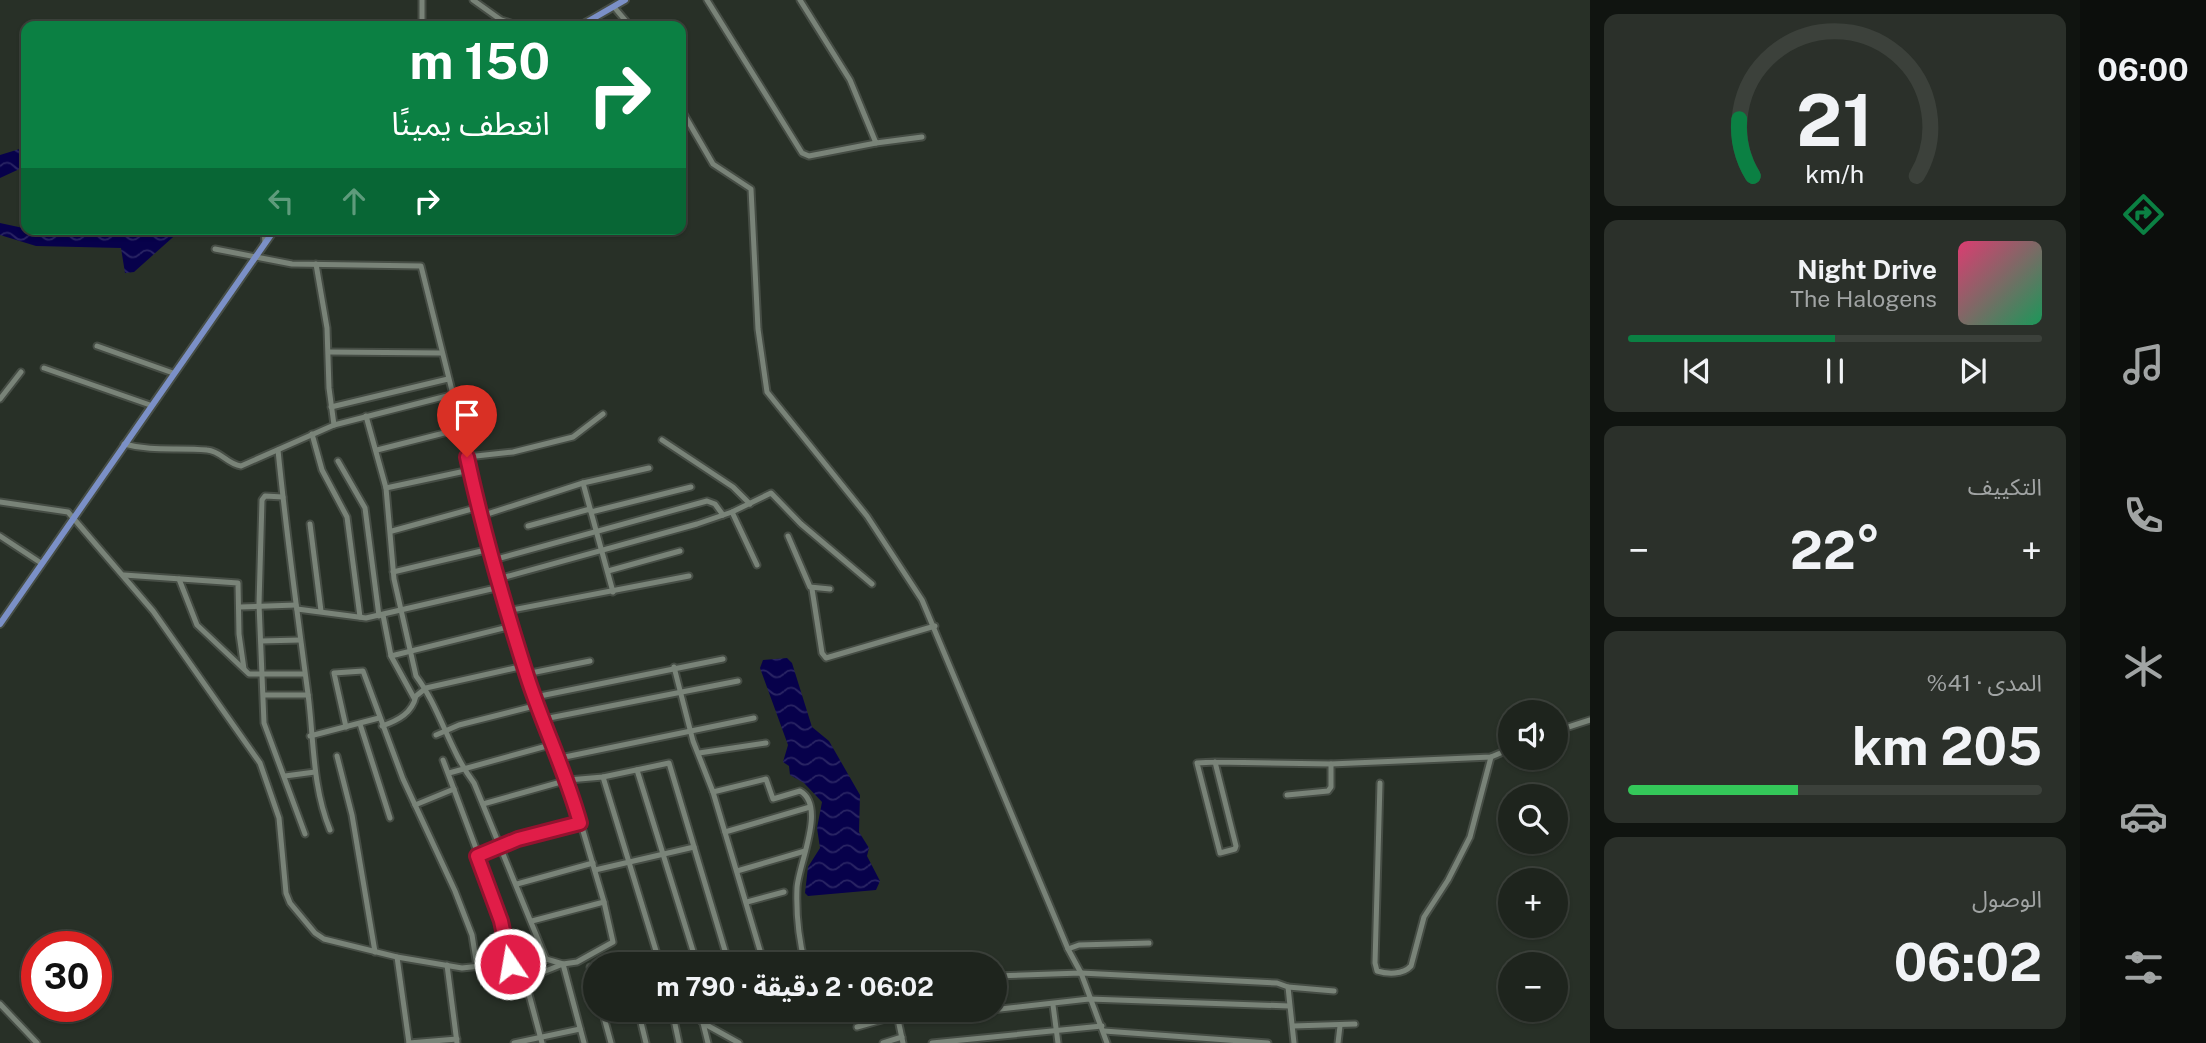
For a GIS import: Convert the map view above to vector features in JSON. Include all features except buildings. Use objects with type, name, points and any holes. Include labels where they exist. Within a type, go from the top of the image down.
[{"type":"main road","points":[[589,21],[625,0]]},
{"type":"main road","points":[[0,624],[271,235]]},
{"type":"street","points":[[422,0],[422,21]]},
{"type":"street","points":[[473,0],[504,21]]},
{"type":"street","points":[[707,0],[803,153],[810,156],[922,137]]},
{"type":"street","points":[[800,0],[850,80],[876,143]]},
{"type":"street","points":[[614,7],[626,21]]},
{"type":"street","points":[[686,118],[713,164],[751,188],[758,329],[766,391],[867,516],[935,626],[1068,949],[1081,973],[1107,1043]]},
{"type":"street","points":[[264,235],[265,243]]},
{"type":"street","points":[[215,248],[254,258],[316,264],[421,266],[500,587],[526,674],[568,780],[613,942],[577,962],[563,964],[538,974],[527,987],[541,1041]]},
{"type":"street","points":[[316,264],[329,352],[334,425]]},
{"type":"street","points":[[97,346],[173,373]]},
{"type":"street","points":[[329,352],[442,353]]},
{"type":"street","points":[[44,368],[150,405]]},
{"type":"street","points":[[0,399],[21,372]]},
{"type":"street","points":[[331,407],[448,379]]},
{"type":"street","points":[[124,444],[145,450],[207,450],[231,464],[241,466],[334,425],[452,395]]},
{"type":"street","points":[[467,457],[513,452],[573,436],[603,414]]},
{"type":"street","points":[[366,416],[386,488],[399,611],[416,676],[426,688],[462,767],[483,804],[546,959]]},
{"type":"street","points":[[377,450],[488,417]]},
{"type":"street","points":[[312,434],[322,470],[347,517],[360,617]]},
{"type":"street","points":[[662,440],[733,487],[750,504]]},
{"type":"street","points":[[278,450],[308,695],[310,736],[315,772],[330,830]]},
{"type":"street","points":[[338,461],[365,508],[381,615],[391,656],[414,698],[414,706],[402,719],[382,726]]},
{"type":"street","points":[[481,516],[583,484],[649,468]]},
{"type":"street","points":[[386,488],[470,470]]},
{"type":"street","points":[[583,484],[613,592]]},
{"type":"street","points":[[528,526],[691,486]]},
{"type":"street","points":[[498,579],[723,515],[767,494],[774,495],[801,524],[872,584]]},
{"type":"street","points":[[283,496],[265,496],[262,500],[259,607],[265,728],[305,834]]},
{"type":"street","points":[[493,560],[707,501],[715,504],[723,515]]},
{"type":"street","points":[[0,502],[68,512],[153,611],[260,763],[279,818],[286,893],[290,903],[315,933],[324,939],[375,952],[447,965],[477,966],[546,959],[563,964]]},
{"type":"street","points":[[392,531],[479,507]]},
{"type":"street","points":[[732,512],[757,565]]},
{"type":"street","points":[[310,524],[321,611]]},
{"type":"street","points":[[0,536],[41,562]]},
{"type":"street","points":[[788,536],[812,589],[822,653],[826,658],[935,626]]},
{"type":"street","points":[[393,572],[490,550]]},
{"type":"street","points":[[608,571],[680,551]]},
{"type":"street","points":[[124,575],[239,583],[239,635],[244,669]]},
{"type":"street","points":[[507,611],[689,576]]},
{"type":"street","points":[[179,579],[197,625],[252,676],[304,674]]},
{"type":"street","points":[[240,607],[296,607],[360,617],[381,615],[500,587]]},
{"type":"street","points":[[812,589],[830,589]]},
{"type":"street","points":[[391,656],[512,626]]},
{"type":"street","points":[[261,641],[300,640]]},
{"type":"street","points":[[535,697],[723,659]]},
{"type":"street","points":[[526,674],[590,661]]},
{"type":"street","points":[[414,698],[426,688],[524,666]]},
{"type":"street","points":[[674,667],[691,731],[713,792],[761,952]]},
{"type":"street","points":[[346,727],[334,675],[336,671],[365,672],[382,726],[472,935],[477,966]]},
{"type":"street","points":[[544,719],[681,690],[738,681]]},
{"type":"street","points":[[265,695],[308,695]]},
{"type":"street","points":[[436,734],[538,705]]},
{"type":"street","points":[[310,736],[379,718]]},
{"type":"street","points":[[560,758],[754,718]]},
{"type":"street","points":[[1568,727],[1590,720]]},
{"type":"street","points":[[360,724],[390,818]]},
{"type":"street","points":[[699,753],[766,743]]},
{"type":"street","points":[[449,773],[462,767],[554,744]]},
{"type":"street","points":[[1215,762],[1236,846],[1235,849],[1220,853],[1196,765],[1215,762],[1331,764],[1491,757],[1498,754]]},
{"type":"street","points":[[337,757],[354,828],[375,952]]},
{"type":"street","points":[[1380,783],[1375,963],[1377,971],[1401,972],[1411,966],[1423,917],[1448,880],[1470,837],[1487,782],[1491,757]]},
{"type":"street","points":[[443,760],[501,921],[510,964]]},
{"type":"street","points":[[483,804],[568,780],[603,777],[665,763],[671,765],[725,952]]},
{"type":"street","points":[[1287,795],[1328,792],[1331,788],[1331,764]]},
{"type":"street","points":[[637,770],[693,952]]},
{"type":"street","points":[[285,776],[315,772]]},
{"type":"street","points":[[603,777],[656,952]]},
{"type":"street","points":[[713,792],[766,779],[773,799],[803,792],[810,807],[810,836],[797,889],[804,952]]},
{"type":"street","points":[[415,806],[454,789]]},
{"type":"street","points":[[725,832],[810,807]]},
{"type":"street","points":[[477,856],[501,846],[580,823]]},
{"type":"street","points":[[595,870],[694,847]]},
{"type":"street","points":[[737,871],[805,851]]},
{"type":"street","points":[[517,884],[593,863]]},
{"type":"street","points":[[747,902],[785,892]]},
{"type":"street","points":[[532,921],[604,902]]},
{"type":"street","points":[[1068,949],[1079,945],[1149,943]]},
{"type":"street","points":[[397,957],[409,1043],[457,1041],[447,965]]},
{"type":"street","points":[[577,962],[583,964]]},
{"type":"street","points":[[563,964],[584,1043]]},
{"type":"street","points":[[1007,976],[1081,973],[1277,983],[1288,987],[1334,991]]},
{"type":"street","points":[[1288,987],[1294,1043]]},
{"type":"street","points":[[1007,1010],[1089,999],[1289,1006]]},
{"type":"street","points":[[0,1004],[36,1043]]},
{"type":"street","points":[[1053,1005],[1058,1043]]},
{"type":"street","points":[[605,1022],[611,1043]]},
{"type":"street","points":[[641,1022],[646,1043]]},
{"type":"street","points":[[675,1022],[679,1043]]},
{"type":"street","points":[[857,1027],[871,1022]]},
{"type":"street","points":[[883,1043],[903,1040],[898,1022]]},
{"type":"street","points":[[704,1023],[739,1043]]},
{"type":"street","points":[[704,1023],[708,1043]]},
{"type":"street","points":[[1293,1026],[1355,1024]]},
{"type":"street","points":[[1338,1043],[1340,1026]]},
{"type":"street","points":[[933,1043],[1057,1029],[1103,1028],[1268,1043]]},
{"type":"street","points":[[514,1043],[541,1041],[580,1029]]},
{"type":"water","points":[[21,149],[21,168],[0,178],[0,155]]},
{"type":"water","points":[[0,223],[21,228],[21,235],[175,235],[134,272],[125,273],[121,248],[36,246],[0,235]]},
{"type":"water","points":[[787,658],[792,663],[812,727],[829,741],[860,795],[859,832],[869,848],[867,856],[880,881],[876,890],[808,896],[805,893],[808,867],[820,848],[817,828],[822,802],[804,783],[790,775],[789,766],[783,762],[788,745],[760,668],[763,660]]},
{"type":"route","points":[[467,457],[508,616],[526,674],[568,780],[580,823],[509,841],[477,856],[501,921],[510,964]]}]
